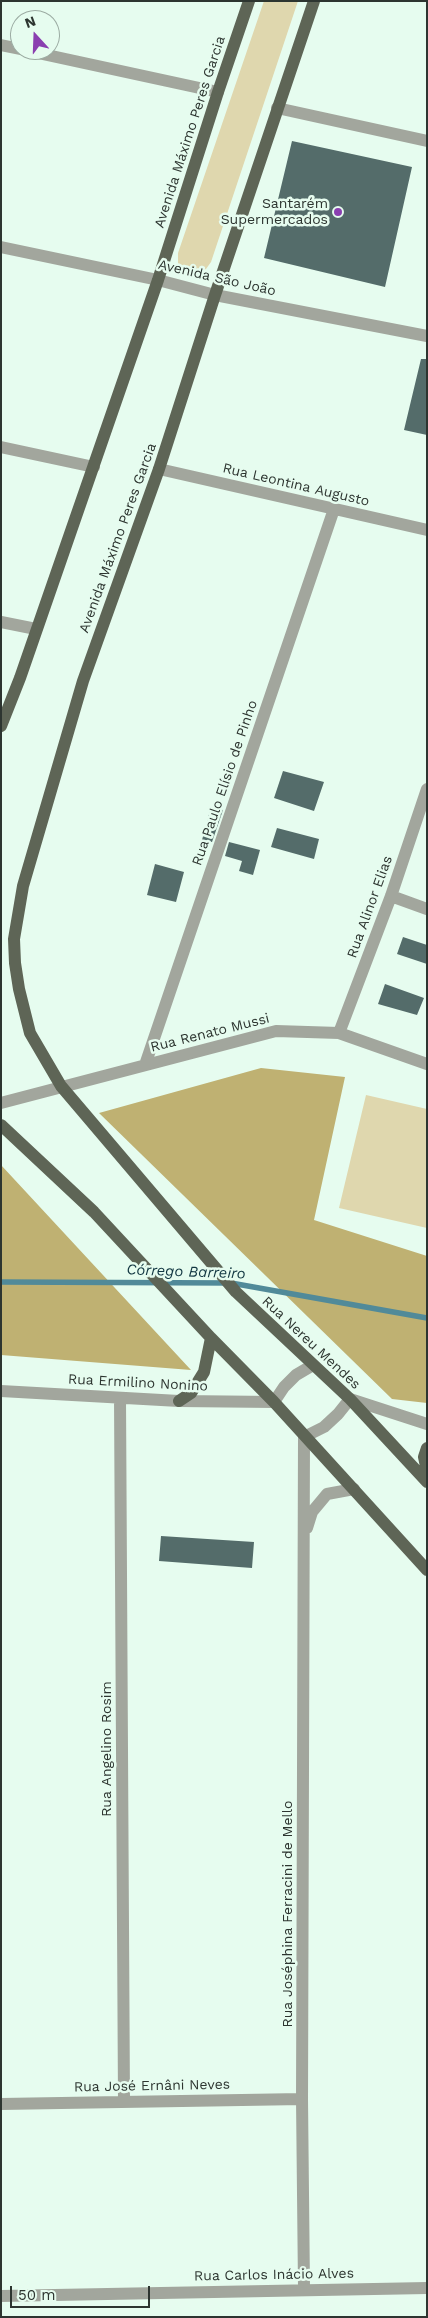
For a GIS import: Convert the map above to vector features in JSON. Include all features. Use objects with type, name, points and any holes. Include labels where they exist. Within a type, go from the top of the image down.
[{"type":"main road","name":"Avenida Máximo Peres Garcia","points":[[1,726],[94,467],[158,280],[249,1]]},
{"type":"main road","name":"Avenida Máximo Peres Garcia","points":[[61,1086],[30,1033],[23,1008],[15,963],[16,924],[23,886],[83,681],[159,469],[215,295],[314,1]]},
{"type":"main road","name":"Rua Nereu Mendes","points":[[61,1086],[236,1292],[350,1399],[427,1482]]},
{"type":"main road","points":[[1,1125],[94,1212],[210,1338],[274,1402],[427,1570]]},
{"type":"main road","points":[[179,1401],[191,1393],[204,1372],[210,1338]]},
{"type":"main road","points":[[427,1448],[424,1457],[427,1472]]},
{"type":"street","points":[[60,58],[218,92]]},
{"type":"street","points":[[277,108],[427,140]]},
{"type":"street","name":"Avenida São João","points":[[1,247],[158,280],[215,295],[427,336]]},
{"type":"street","points":[[1,447],[94,467]]},
{"type":"street","name":"Rua Leontina Augusto","points":[[159,469],[427,530]]},
{"type":"street","name":"Rua Paulo Elísio de Pinho","points":[[145,1065],[334,509]]},
{"type":"street","points":[[1,622],[36,629]]},
{"type":"street","name":"Rua Alinor Elias","points":[[339,1034],[391,896],[427,790]]},
{"type":"street","points":[[391,896],[427,909]]},
{"type":"street","name":"Rua Renato Mussi","points":[[1,1103],[276,1031],[339,1034],[427,1064]]},
{"type":"street","points":[[274,1402],[284,1387],[296,1375],[313,1365]]},
{"type":"street","name":"Rua Ermilino Nonino","points":[[1,1390],[179,1401],[274,1402]]},
{"type":"street","name":"Rua Angelino Rosim","points":[[120,1398],[124,2100]]},
{"type":"street","points":[[304,1437],[331,1420],[350,1399],[427,1424]]},
{"type":"street","name":"Rua Joséphina Ferracini de Mello","points":[[304,1437],[302,2099],[304,2288]]},
{"type":"street","name":"Rua Joséphina Ferracini de Mello","points":[[303,1540],[312,1512],[327,1494],[354,1489]]},
{"type":"street","name":"Rua José Ernâni Neves","points":[[1,2104],[124,2100],[302,2099]]},
{"type":"street","name":"Rua Carlos Inácio Alves","points":[[1,2296],[304,2288],[427,2288]]},
{"type":"shaded area","points":[[264,1],[298,1],[211,262],[206,269],[187,276],[178,266],[178,253]]},
{"type":"shaded area","points":[[261,1068],[345,1077],[314,1220],[427,1256],[427,1403],[392,1399],[99,1113]]},
{"type":"shaded area","points":[[366,1095],[427,1109],[427,1228],[339,1208]]},
{"type":"shaded area","points":[[1,1165],[191,1370],[1,1355]]},
{"type":"building","name":"Santarém Supermercados","points":[[292,141],[412,167],[385,287],[264,258]]},
{"type":"building","points":[[421,359],[427,359],[427,435],[404,430]]},
{"type":"building","points":[[283,771],[324,782],[314,811],[274,798]]},
{"type":"building","points":[[211,807],[223,810],[212,842],[202,840]]},
{"type":"building","points":[[277,828],[319,839],[314,859],[271,847]]},
{"type":"building","points":[[229,842],[260,850],[253,875],[239,871],[242,861],[225,856]]},
{"type":"building","points":[[155,864],[184,872],[176,902],[147,895]]},
{"type":"building","points":[[403,937],[427,945],[427,964],[397,954]]},
{"type":"building","points":[[385,984],[424,998],[417,1015],[378,1004]]},
{"type":"building","points":[[161,1536],[254,1542],[252,1568],[159,1561]]},
{"type":"waterway","name":"Córrego Barreiro","points":[[1,1282],[231,1283],[427,1318]]},
{"type":"place","name":"Santarém Supermercados","points":[[338,212]]}]
